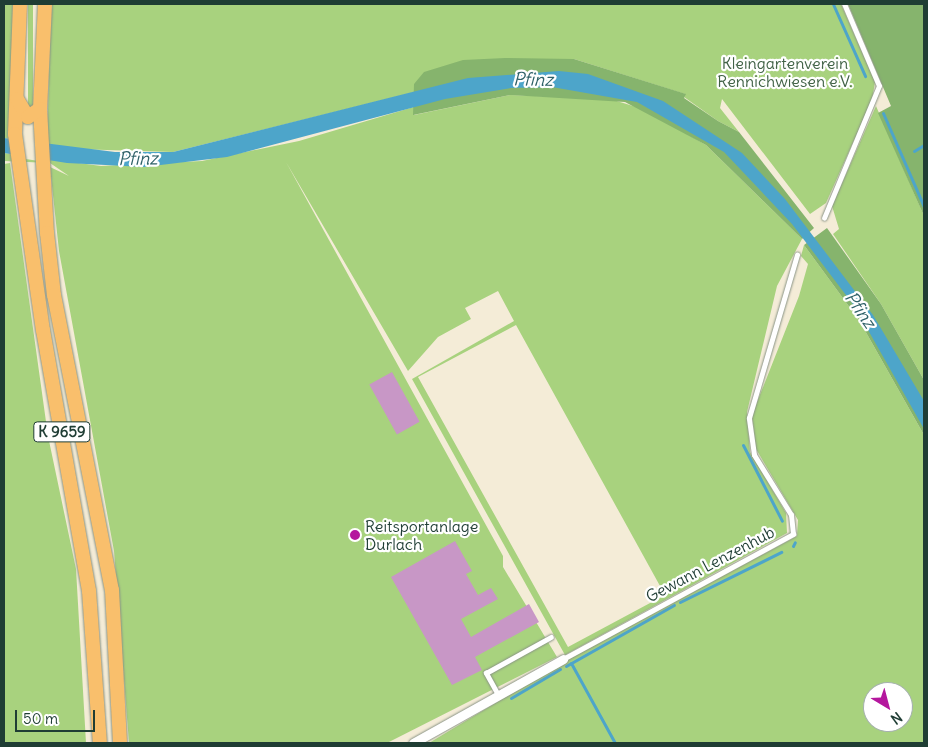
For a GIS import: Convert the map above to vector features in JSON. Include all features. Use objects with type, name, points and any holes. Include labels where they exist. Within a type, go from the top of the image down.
[{"type":"main road","name":"K 9659","points":[[20,4],[15,93],[15,134],[18,164],[89,592],[100,743]]},
{"type":"main road","name":"K 9659","points":[[45,4],[40,137],[54,295],[112,590],[120,743]]},
{"type":"main road","points":[[15,93],[24,116],[40,109]]},
{"type":"street","name":"Gewann Lenzenhub","points":[[413,743],[563,659]]},
{"type":"lane","points":[[824,218],[879,86],[844,4]]},
{"type":"lane","name":"Gewann Lenzenhub","points":[[563,659],[793,534],[791,516],[754,455],[750,418],[797,255]]},
{"type":"lane","points":[[498,695],[486,673],[551,637]]},
{"type":"green space","points":[[4,4],[13,4],[10,139],[4,138]]},
{"type":"green space","points":[[28,4],[33,4],[33,107],[28,107]]},
{"type":"green space","name":"Kleingartenverein Rennichwiesen e.V.","points":[[51,4],[841,4],[875,82],[872,100],[826,203],[810,214],[722,99],[720,108],[739,132],[718,121],[684,97],[685,94],[574,59],[414,84],[415,92],[173,152],[74,149],[47,145]]},
{"type":"green space","points":[[848,4],[924,4],[924,216],[878,113],[891,106]]},
{"type":"green space","points":[[505,58],[574,59],[686,94],[684,98],[718,121],[739,132],[814,228],[802,239],[706,145],[625,102],[510,95],[413,115],[414,84],[424,72],[463,60]]},
{"type":"green space","points":[[510,95],[610,99],[643,109],[706,145],[802,239],[777,286],[747,412],[750,452],[786,513],[787,533],[565,655],[412,379],[514,321],[498,291],[465,308],[471,319],[438,337],[408,371],[286,162],[503,556],[503,567],[557,657],[387,743],[129,743],[114,551],[59,251],[50,167],[69,176],[50,163],[4,161],[4,153],[101,166],[202,161],[299,141],[417,106],[414,115]],"holes":[[[516,325],[665,595],[568,647],[418,377]]]},
{"type":"green space","points":[[876,106],[924,216],[924,380],[881,304],[833,234],[839,229],[832,206]]},
{"type":"green space","points":[[10,163],[48,436],[76,569],[86,743],[4,743],[4,164]]},
{"type":"green space","points":[[827,228],[881,304],[924,380],[924,435],[859,320],[804,245]]},
{"type":"green space","points":[[804,245],[859,320],[924,435],[924,743],[429,743],[560,664],[797,536],[798,520],[756,449],[752,415],[799,296],[808,264],[801,256]]},
{"type":"water","name":"Pfinz","points":[[559,71],[588,74],[663,101],[742,153],[785,199],[873,315],[924,401],[924,429],[855,307],[792,224],[724,152],[637,102],[552,87],[511,88],[445,99],[227,157],[144,167],[67,163],[4,153],[4,138],[115,152],[173,152],[468,78]]},
{"type":"pier","points":[[10,137],[45,142],[46,162],[12,157]]},
{"type":"building","points":[[392,372],[420,422],[397,434],[369,385]]},
{"type":"building","points":[[455,541],[472,571],[466,574],[478,595],[491,588],[498,599],[461,619],[471,637],[529,604],[539,622],[475,657],[482,670],[452,685],[391,577]]},
{"type":"waterway","points":[[833,4],[865,76]]},
{"type":"waterway","points":[[883,113],[924,207]]},
{"type":"waterway","points":[[914,151],[924,145]]},
{"type":"waterway","points":[[743,445],[782,521]]},
{"type":"waterway","points":[[793,546],[795,542]]},
{"type":"waterway","points":[[680,602],[781,552]]},
{"type":"waterway","points":[[566,666],[674,605]]},
{"type":"waterway","points":[[571,663],[615,743]]},
{"type":"waterway","points":[[511,698],[560,669]]},
{"type":"place","name":"Reitsportanlage Durlach","points":[[355,535]]}]
